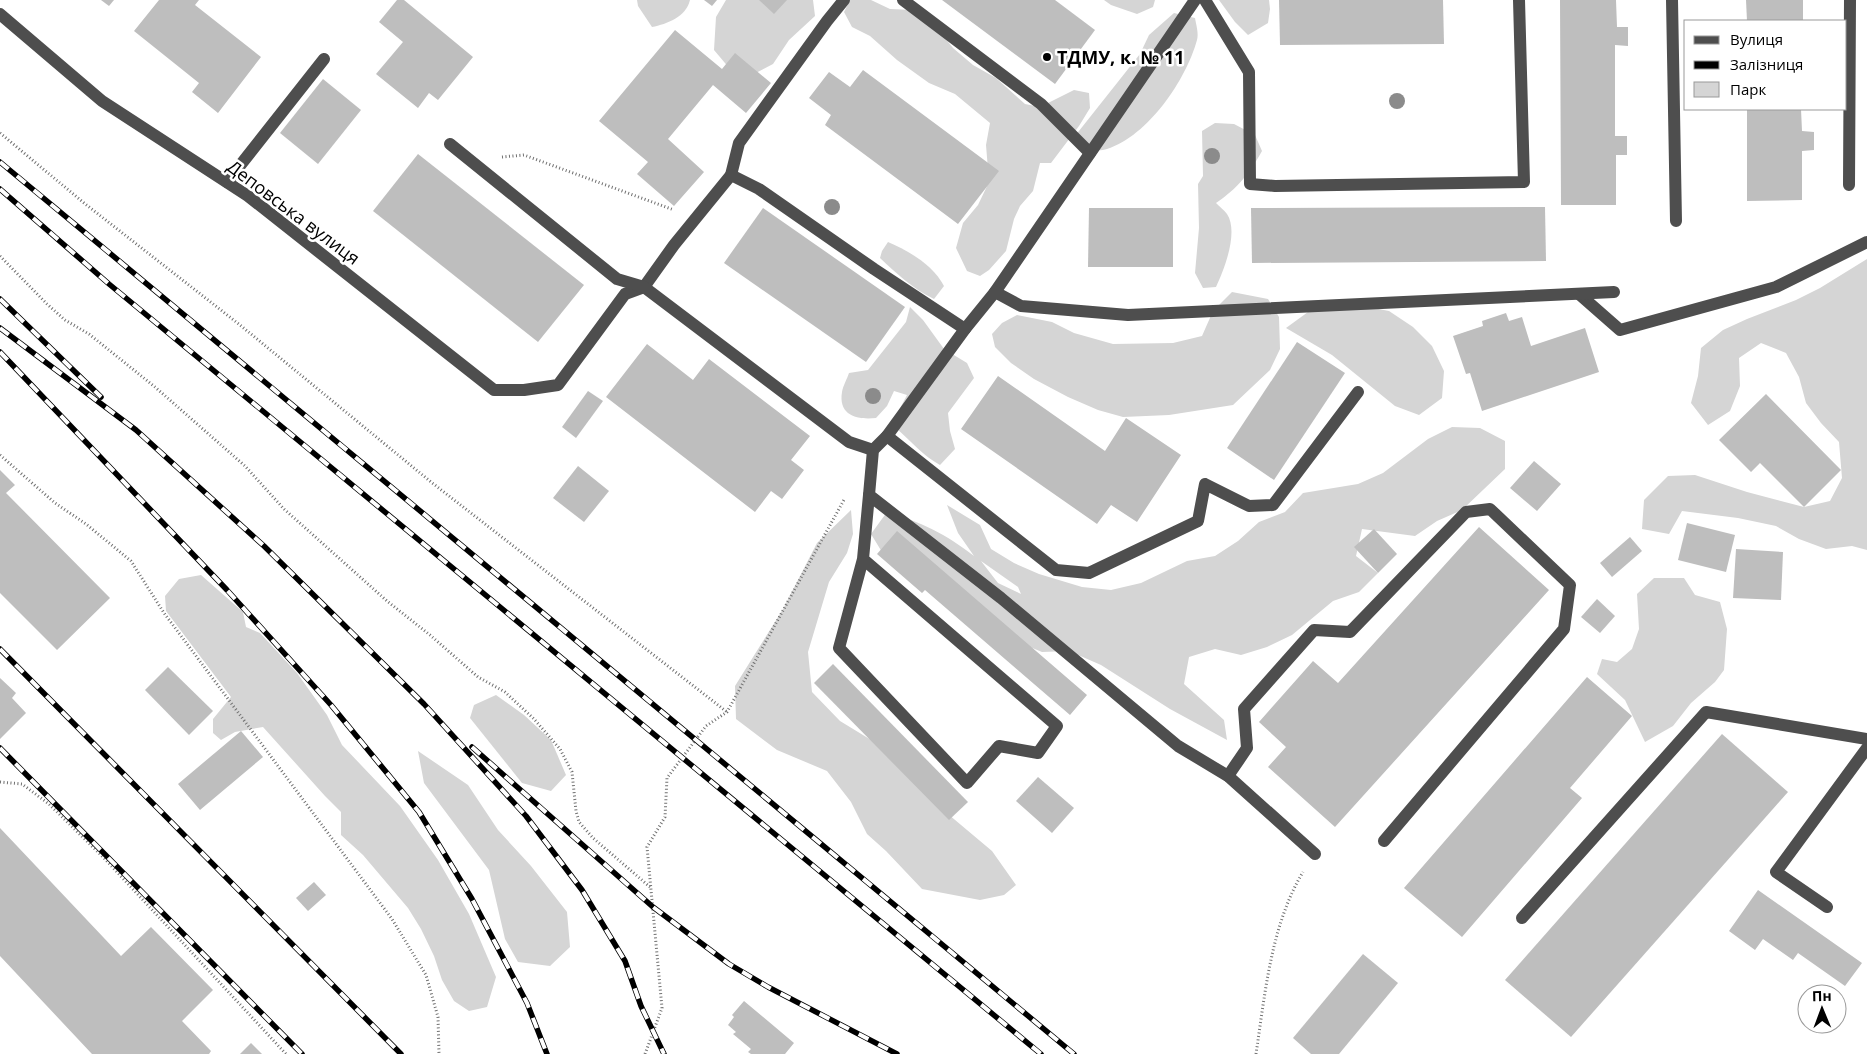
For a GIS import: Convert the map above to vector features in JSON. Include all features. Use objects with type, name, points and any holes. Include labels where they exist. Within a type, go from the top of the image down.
[{"type":"lane","points":[[644,287],[674,245],[731,174],[739,143],[844,0]]},
{"type":"lane","points":[[903,0],[1041,104],[1090,153]]},
{"type":"lane","points":[[863,559],[1057,726],[1038,753],[999,746],[968,783],[839,648],[863,559],[873,450],[887,436],[994,292],[1195,0]]},
{"type":"lane","points":[[1205,0],[1249,72],[1250,184],[1274,186],[1524,182],[1520,0]]},
{"type":"lane","points":[[1672,0],[1676,221]]},
{"type":"lane","points":[[1849,185],[1850,0]]},
{"type":"lane","name":"Деповська вулиця","points":[[0,14],[102,101],[256,202],[494,390],[524,390],[558,385],[625,294],[644,287]]},
{"type":"lane","points":[[227,182],[324,59]]},
{"type":"lane","points":[[450,144],[617,278],[644,287],[849,442],[873,450]]},
{"type":"lane","points":[[731,174],[759,190],[965,329]]},
{"type":"lane","points":[[1579,294],[1620,330],[1776,287],[1867,242]]},
{"type":"lane","points":[[994,292],[1021,306],[1128,315],[1614,292]]},
{"type":"lane","points":[[887,436],[1056,570],[1089,573],[1198,521],[1205,484],[1249,506],[1273,505],[1358,392]]},
{"type":"lane","points":[[869,495],[1001,598],[1178,746],[1228,776],[1314,854]]},
{"type":"lane","points":[[1228,776],[1247,748],[1244,709],[1314,630],[1350,632],[1466,512],[1490,509],[1570,584],[1564,629],[1384,841]]},
{"type":"lane","points":[[1522,918],[1706,712],[1867,739]]},
{"type":"lane","points":[[1826,907],[1776,872],[1867,748]]},
{"type":"path","points":[[0,133],[84,203],[240,325],[431,482],[727,712]]},
{"type":"path","points":[[469,159],[524,155],[696,218]]},
{"type":"path","points":[[0,256],[65,320],[89,334],[155,387],[245,466],[284,509],[387,601],[478,677],[505,692],[534,720],[560,749],[572,772],[576,811],[580,822],[593,838],[650,887]]},
{"type":"path","points":[[0,455],[55,503],[86,524],[131,561],[170,621],[392,919],[426,975],[438,1017],[439,1054]]},
{"type":"path","points":[[645,1054],[662,1008],[647,847],[665,817],[667,778],[706,726],[727,712],[843,500],[870,472]]},
{"type":"path","points":[[0,782],[22,784],[49,804],[104,858],[286,1054]]},
{"type":"path","points":[[1256,1054],[1270,961],[1292,891],[1314,854]]},
{"type":"green space","points":[[637,0],[690,0],[688,6],[675,19],[652,27],[638,6]]},
{"type":"green space","points":[[726,0],[813,0],[815,16],[789,40],[773,64],[750,76],[730,69],[714,50],[716,17]]},
{"type":"green space","points":[[850,0],[871,0],[890,9],[913,10],[936,27],[953,48],[973,65],[996,78],[1025,104],[1040,107],[1074,90],[1089,93],[1090,108],[1079,126],[1051,163],[1040,163],[1033,191],[1020,206],[1014,219],[1006,251],[989,270],[980,276],[967,271],[956,248],[963,223],[978,205],[989,182],[986,145],[990,123],[955,94],[929,83],[897,60],[870,36],[852,27],[844,12]]},
{"type":"green space","points":[[1104,0],[1155,0],[1153,7],[1137,14],[1111,5]]},
{"type":"green space","points":[[1219,0],[1269,0],[1268,23],[1248,35],[1235,22]]},
{"type":"green space","points":[[1174,13],[1195,18],[1198,38],[1184,72],[1163,105],[1137,132],[1122,142],[1104,150],[1077,148],[1075,136],[1140,54],[1149,35]]},
{"type":"green space","points":[[1215,123],[1234,124],[1255,135],[1262,151],[1242,180],[1231,192],[1216,203],[1227,214],[1230,222],[1231,241],[1223,271],[1216,287],[1203,288],[1195,273],[1199,228],[1198,184],[1203,176],[1202,131]]},
{"type":"green space","points":[[888,242],[920,260],[939,278],[944,286],[934,299],[912,286],[880,258]]},
{"type":"green space","points":[[1867,259],[1867,550],[1852,546],[1826,549],[1799,539],[1776,526],[1738,518],[1682,511],[1669,534],[1642,529],[1644,500],[1668,476],[1695,475],[1747,492],[1804,507],[1830,501],[1842,478],[1839,442],[1806,403],[1799,377],[1786,353],[1761,343],[1739,358],[1740,386],[1730,411],[1708,425],[1691,403],[1698,376],[1701,348],[1723,330],[1796,300],[1820,288]]},
{"type":"green space","points":[[1232,292],[1268,299],[1279,317],[1280,349],[1270,370],[1233,405],[1169,415],[1123,417],[1098,410],[1034,379],[1011,363],[995,347],[992,334],[1002,323],[1017,315],[1052,322],[1074,333],[1113,344],[1173,343],[1202,336],[1213,311]]},
{"type":"green space","points":[[1363,306],[1389,311],[1413,327],[1432,346],[1444,371],[1442,398],[1419,415],[1395,406],[1332,355],[1286,328],[1308,312]]},
{"type":"green space","points":[[910,307],[923,320],[944,349],[967,363],[974,378],[948,413],[955,449],[940,465],[923,453],[896,428],[898,412],[907,395],[894,391],[887,406],[876,418],[856,417],[846,411],[843,406],[843,390],[849,373],[868,370],[906,322]]},
{"type":"green space","points":[[1452,427],[1480,428],[1505,441],[1505,469],[1462,510],[1437,521],[1415,536],[1362,529],[1356,556],[1378,573],[1359,592],[1333,601],[1292,635],[1267,647],[1241,655],[1215,649],[1189,657],[1184,684],[1224,720],[1227,740],[1170,709],[1101,665],[1069,651],[1042,652],[1018,642],[885,557],[871,534],[887,512],[933,530],[974,556],[958,533],[947,505],[980,525],[991,549],[1014,563],[1039,574],[1082,587],[1111,590],[1141,583],[1187,561],[1215,556],[1238,541],[1259,522],[1285,512],[1303,493],[1358,484],[1383,473],[1428,439]],"holes":[[[981,561],[1018,587],[1021,594],[998,583]]]},
{"type":"green space","points":[[851,510],[853,534],[847,553],[829,582],[808,652],[812,692],[840,721],[899,757],[942,809],[992,851],[1016,885],[1004,895],[980,900],[922,889],[867,834],[851,802],[827,771],[777,750],[736,719],[735,686],[783,609],[817,543]]},
{"type":"green space","points":[[201,575],[243,612],[246,627],[260,633],[297,673],[327,715],[342,745],[400,806],[438,860],[469,914],[496,977],[487,1007],[469,1011],[454,1001],[442,980],[434,956],[421,929],[408,908],[363,855],[341,835],[341,812],[263,727],[235,732],[221,740],[213,733],[213,719],[231,697],[166,611],[165,596],[179,579]]},
{"type":"green space","points":[[1654,578],[1684,578],[1695,595],[1720,602],[1727,629],[1724,670],[1715,682],[1691,703],[1673,726],[1645,742],[1625,700],[1597,674],[1602,659],[1617,662],[1632,649],[1639,629],[1637,594]]},
{"type":"green space","points":[[496,695],[524,715],[551,740],[566,775],[551,791],[522,783],[470,718],[474,705]]},
{"type":"green space","points":[[418,751],[468,785],[498,830],[531,866],[567,912],[570,947],[550,966],[518,962],[505,939],[489,870],[424,783]]},
{"type":"building","points":[[101,0],[114,0],[109,6]]},
{"type":"building","points":[[159,0],[199,0],[195,5],[261,57],[218,113],[192,92],[199,83],[134,31]]},
{"type":"building","points":[[397,0],[404,0],[473,57],[438,100],[429,93],[418,108],[376,74],[403,42],[379,22]]},
{"type":"building","points":[[704,0],[717,0],[712,6]]},
{"type":"building","points":[[759,0],[787,0],[774,14]]},
{"type":"building","name":"ТДМУ, к. № 11","points":[[942,0],[1055,0],[1095,30],[1055,84]]},
{"type":"building","points":[[1279,0],[1443,0],[1444,44],[1280,45]]},
{"type":"building","points":[[1560,0],[1616,0],[1617,27],[1628,27],[1628,46],[1615,45],[1615,136],[1627,136],[1627,155],[1616,155],[1616,205],[1561,205]]},
{"type":"building","points":[[1746,0],[1803,0],[1803,20],[1747,20]]},
{"type":"building","points":[[675,30],[722,69],[735,53],[771,83],[746,113],[713,85],[668,139],[704,172],[674,206],[637,174],[648,162],[599,121]]},
{"type":"building","points":[[863,70],[999,171],[958,224],[825,125],[831,115],[809,98],[829,72],[850,87]]},
{"type":"building","points":[[323,79],[361,110],[318,164],[280,133]]},
{"type":"building","points":[[1747,110],[1801,110],[1802,131],[1814,132],[1814,150],[1802,151],[1802,200],[1747,201]]},
{"type":"building","points":[[418,154],[584,285],[538,342],[373,211]]},
{"type":"building","points":[[1545,207],[1546,261],[1252,263],[1251,208]]},
{"type":"building","points":[[763,208],[905,307],[866,362],[724,263]]},
{"type":"building","points":[[1089,208],[1173,208],[1173,267],[1088,267]]},
{"type":"building","points":[[1506,313],[1509,321],[1522,317],[1531,346],[1585,328],[1599,372],[1482,411],[1470,373],[1466,374],[1453,336],[1483,326],[1482,321]]},
{"type":"building","points":[[1297,342],[1345,373],[1274,480],[1227,448]]},
{"type":"building","points":[[647,344],[693,380],[709,359],[810,436],[791,460],[804,470],[782,499],[771,491],[755,512],[606,397]]},
{"type":"building","points":[[998,376],[1105,451],[1126,418],[1181,455],[1137,522],[1111,505],[1097,524],[961,429]]},
{"type":"building","points":[[588,391],[603,401],[576,438],[562,427]]},
{"type":"building","points":[[1766,394],[1841,470],[1804,507],[1760,463],[1751,472],[1719,440]]},
{"type":"building","points":[[1534,461],[1561,484],[1537,511],[1510,488]]},
{"type":"building","points":[[578,466],[609,491],[584,522],[553,498]]},
{"type":"building","points":[[0,470],[15,485],[6,493],[110,598],[57,650],[0,593]]},
{"type":"building","points":[[1687,523],[1735,535],[1726,572],[1678,560]]},
{"type":"building","points":[[1479,527],[1549,590],[1335,827],[1268,767],[1286,747],[1259,722],[1313,661],[1338,683]]},
{"type":"building","points":[[1374,529],[1397,554],[1378,573],[1354,547]]},
{"type":"building","points":[[897,531],[1087,695],[1070,715],[925,590],[922,593],[877,554]]},
{"type":"building","points":[[1630,537],[1642,551],[1612,577],[1600,563]]},
{"type":"building","points":[[1736,549],[1783,552],[1781,600],[1733,598]]},
{"type":"building","points":[[1597,599],[1615,616],[1600,633],[1581,617]]},
{"type":"building","points":[[833,664],[968,802],[949,820],[814,683]]},
{"type":"building","points":[[168,667],[213,711],[189,735],[145,690]]},
{"type":"building","points":[[1587,677],[1632,716],[1570,788],[1582,798],[1462,937],[1404,888]]},
{"type":"building","points":[[0,678],[16,693],[12,698],[26,713],[0,739]]},
{"type":"building","points":[[241,731],[263,757],[200,810],[178,784]]},
{"type":"building","points":[[1722,734],[1788,792],[1571,1037],[1505,980]]},
{"type":"building","points":[[1038,777],[1074,808],[1052,833],[1016,801]]},
{"type":"building","points":[[0,828],[121,956],[151,927],[213,990],[182,1021],[211,1051],[209,1054],[92,1054],[0,956]]},
{"type":"building","points":[[314,882],[326,895],[308,911],[296,898]]},
{"type":"building","points":[[1758,890],[1862,963],[1846,984],[1842,984],[1798,953],[1793,960],[1763,939],[1755,950],[1729,931]]},
{"type":"building","points":[[1363,954],[1398,983],[1339,1054],[1311,1054],[1293,1038]]},
{"type":"building","points":[[744,1001],[794,1043],[785,1054],[751,1054],[748,1052],[751,1049],[733,1034],[736,1032],[728,1025],[734,1017],[732,1015]]},
{"type":"building","points":[[251,1043],[262,1054],[240,1054]]},
{"type":"railway","points":[[0,162],[1074,1054]]},
{"type":"railway","points":[[0,189],[109,284],[1041,1054]]},
{"type":"railway","points":[[0,299],[101,397]]},
{"type":"railway","points":[[0,328],[136,430],[264,546],[424,704],[526,816],[582,890],[625,961],[641,1006],[664,1054]]},
{"type":"railway","points":[[0,352],[227,590],[331,705],[419,812],[472,899],[527,1003],[547,1054]]},
{"type":"railway","points":[[0,649],[401,1054]]},
{"type":"railway","points":[[472,747],[653,907],[729,964],[768,987],[897,1054]]},
{"type":"railway","points":[[0,748],[302,1054]]},
{"type":"place","name":"ТДМУ, к. № 11","points":[[1047,57]]}]
